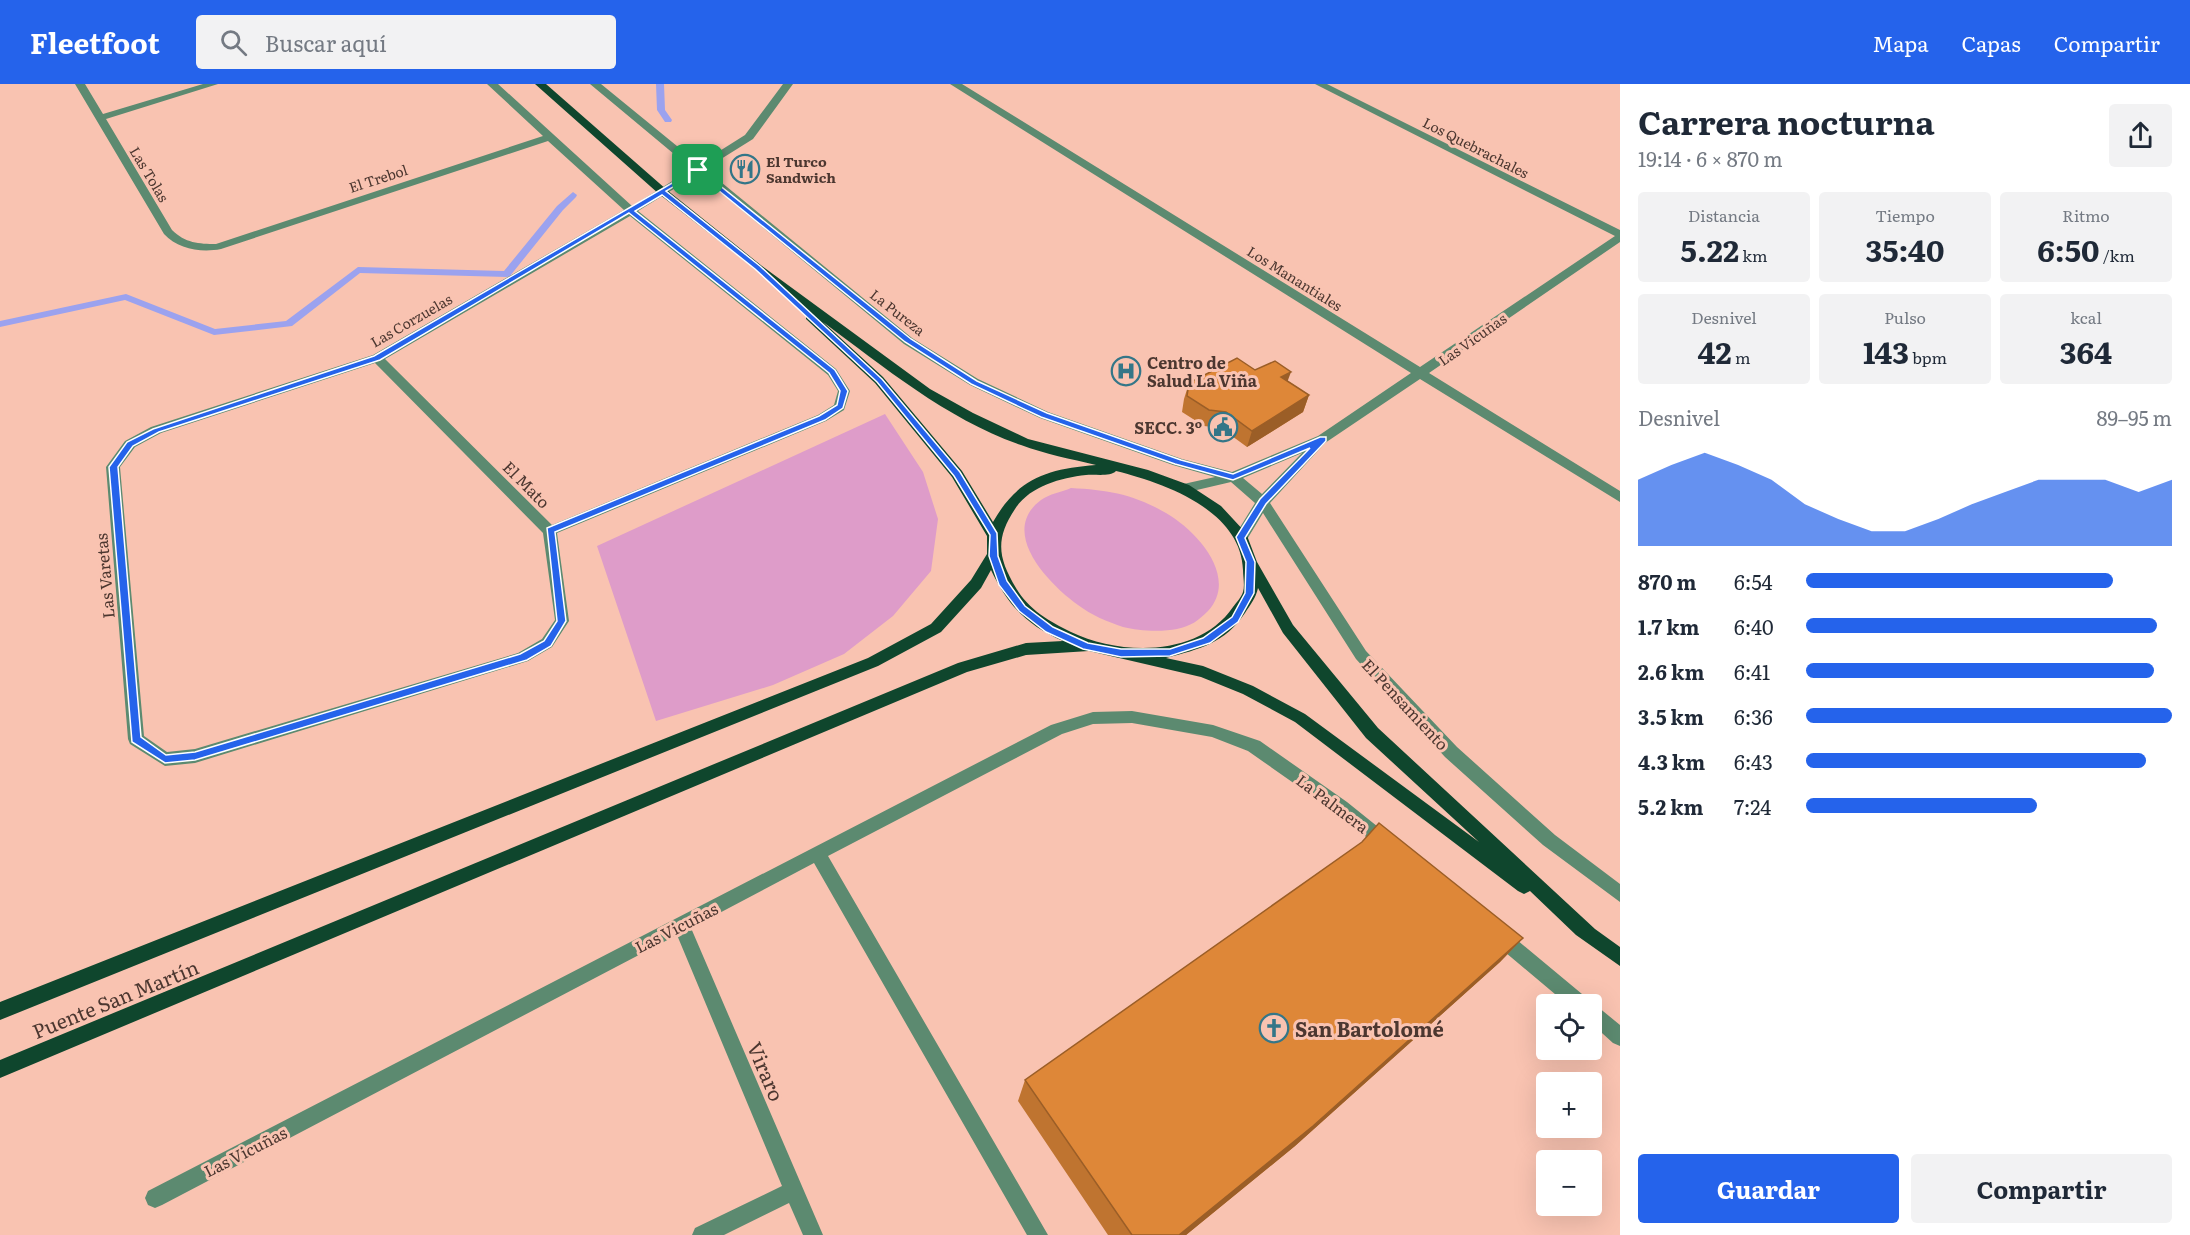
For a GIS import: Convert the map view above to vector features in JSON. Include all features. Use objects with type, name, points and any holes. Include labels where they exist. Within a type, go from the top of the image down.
[{"type":"main road","points":[[540,84],[663,192],[758,268],[926,392],[969,416],[1024,442],[1143,473],[1184,488],[1216,509],[1241,537],[1250,562],[1288,629],[1372,733],[1589,934]]},
{"type":"main road","points":[[758,268],[879,380],[957,474],[994,535]]},
{"type":"main road","points":[[1143,473],[1102,469],[1066,473],[1037,483],[1013,501],[994,535],[993,556],[1002,582],[1022,609],[1050,630],[1086,646],[1203,672],[1248,690],[1300,718],[1620,958]]},
{"type":"main road","name":"Puente San Martín","points":[[0,1011],[873,662],[936,628],[976,584],[993,556]]},
{"type":"main road","points":[[1121,653],[1170,653],[1207,641],[1235,620],[1250,593],[1250,562]]},
{"type":"main road","name":"Puente San Martín","points":[[0,1069],[963,667],[1026,649],[1086,646]]},
{"type":"street","name":"Las Tolas","points":[[80,84],[175,242],[193,247],[217,247]]},
{"type":"street","points":[[99,118],[213,84]]},
{"type":"street","points":[[492,84],[631,211],[832,372],[844,391],[840,406],[822,418],[550,531]]},
{"type":"street","name":"La Pureza","points":[[595,84],[908,341],[974,382],[1065,423],[1178,462],[1233,477]]},
{"type":"street","name":"Las Corzuelas","points":[[156,430],[377,358],[663,192],[749,136],[788,84]]},
{"type":"street","name":"Los Manantiales","points":[[955,84],[1620,497]]},
{"type":"street","name":"Los Quebrachales","points":[[1320,84],[1620,236]]},
{"type":"street","name":"El Trebol","points":[[217,247],[549,137]]},
{"type":"street","name":"Las Vicuñas","points":[[1184,488],[1233,477],[1323,439],[1421,375],[1620,236]]},
{"type":"street","name":"El Mato","points":[[136,739],[165,759],[195,756],[523,657],[547,644],[562,621],[550,531],[377,358]]},
{"type":"street","name":"Las Varetas","points":[[136,739],[113,467],[130,444],[156,430]]},
{"type":"street","name":"Las Vicuñas","points":[[1241,537],[1263,502],[1323,439]]},
{"type":"street","name":"El Pensamiento","points":[[1233,477],[1263,502],[1361,655],[1451,752],[1549,840],[1620,894]]},
{"type":"street","name":"Las Vicuñas","points":[[155,1198],[1057,729],[1093,718],[1132,717],[1213,731]]},
{"type":"street","name":"La Palmera","points":[[1213,731],[1254,746],[1341,807],[1404,858]]},
{"type":"street","points":[[818,854],[1038,1235]]},
{"type":"street","name":"Viraro","points":[[681,924],[813,1235]]},
{"type":"street","points":[[1486,925],[1569,994]]},
{"type":"street","points":[[1602,1022],[1620,1037]]},
{"type":"street","points":[[702,1235],[793,1191]]},
{"type":"shaded area","points":[[885,414],[923,472],[938,519],[931,571],[893,616],[844,654],[773,685],[656,721],[597,546]]},
{"type":"shaded area","points":[[1071,488],[1097,490],[1131,497],[1166,513],[1190,531],[1210,556],[1217,570],[1219,584],[1216,598],[1208,611],[1194,623],[1182,628],[1164,631],[1143,630],[1123,627],[1100,618],[1066,596],[1032,557],[1026,542],[1025,527],[1029,513],[1041,500]]},
{"type":"building","points":[[1237,358],[1255,370],[1275,361],[1291,372],[1281,377],[1309,395],[1252,431],[1226,412],[1209,410],[1187,396],[1189,383]]},
{"type":"building","name":"San Bartolomé","points":[[1379,823],[1523,938],[1313,1126],[1179,1235],[1132,1235],[1025,1080],[1362,842]]},
{"type":"waterway","points":[[660,84],[661,110],[668,120]]},
{"type":"waterway","points":[[0,324],[126,297],[214,332],[289,324],[358,270],[507,274],[573,195]]},
{"type":"place","name":"El Turco Sandwich","points":[[745,169]]},
{"type":"place","name":"Centro de Salud La Viña","points":[[1126,371]]},
{"type":"place","name":"SECC. 3º","points":[[1223,427]]},
{"type":"place","name":"San Bartolomé","points":[[1274,1028]]},
{"type":"route","points":[[698,170],[908,341],[974,382],[1044,415],[1178,462],[1233,477],[1323,439],[1263,502],[1241,537],[1250,562],[1250,593],[1235,620],[1207,641],[1170,653],[1121,653],[1086,646],[1050,630],[1022,609],[1002,582],[993,556],[994,535],[957,474],[879,380],[758,268],[663,192],[631,211],[832,372],[844,391],[840,406],[822,418],[550,531],[562,621],[547,644],[523,657],[195,756],[165,759],[136,739],[113,467],[130,444],[156,430],[377,358],[698,170]]}]
